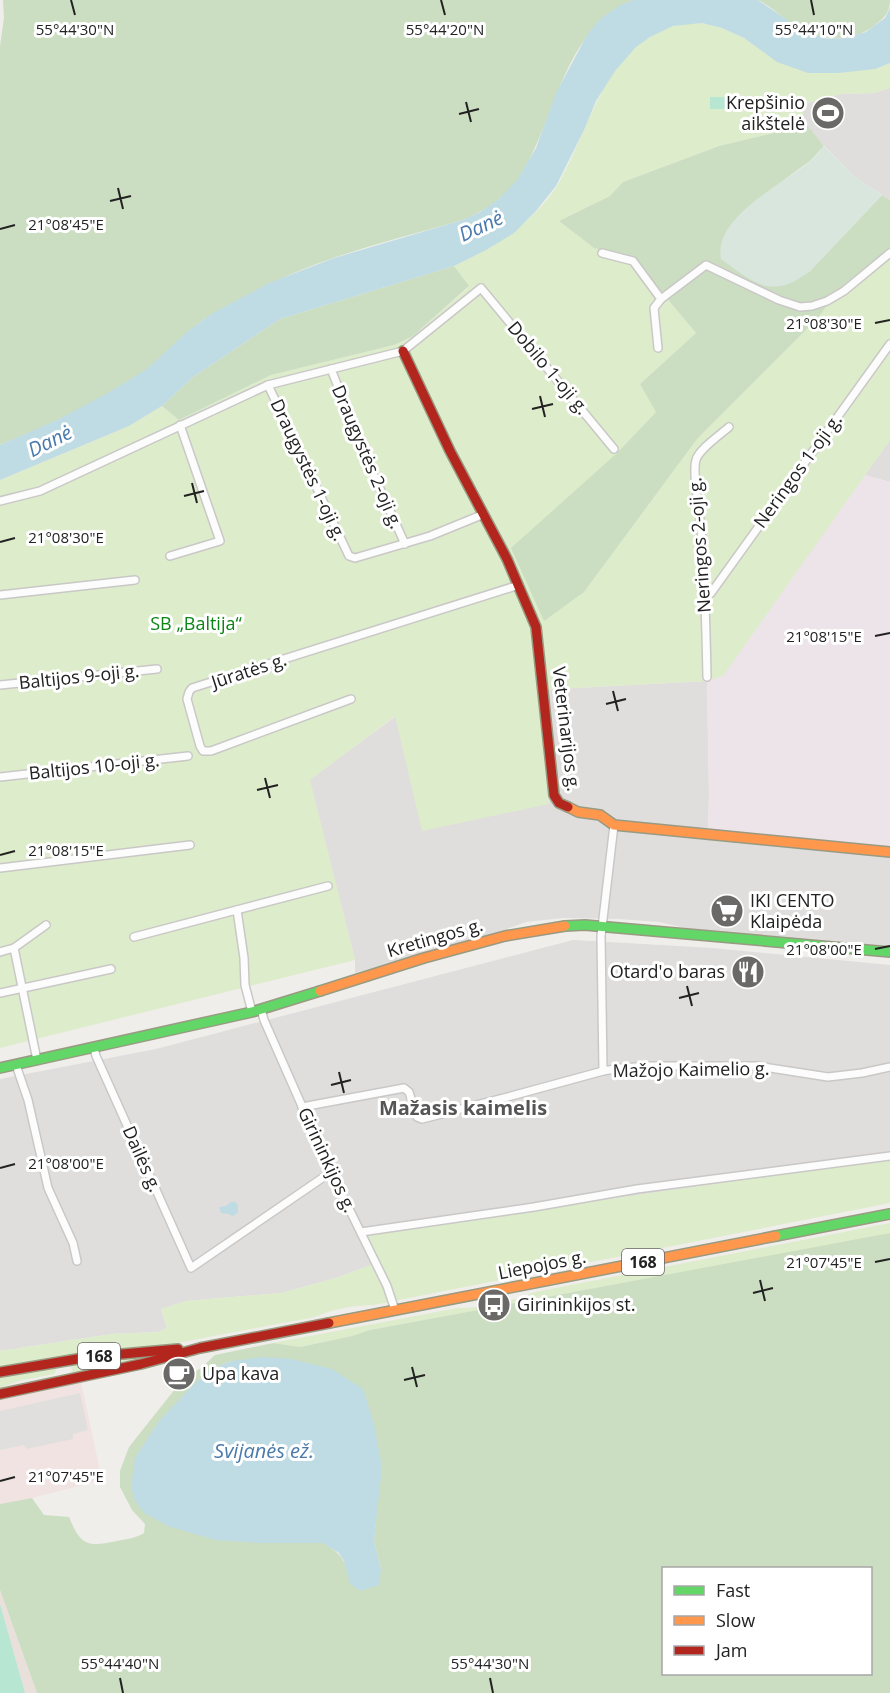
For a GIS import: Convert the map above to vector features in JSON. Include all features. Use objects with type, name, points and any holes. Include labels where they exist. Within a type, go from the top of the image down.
[{"type":"street","points":[[602,253],[633,261],[661,299]]},
{"type":"street","points":[[658,348],[654,308],[661,299],[706,266],[779,300],[800,307],[827,301],[844,291],[890,254]]},
{"type":"street","name":"Dobilo 1-oji g.","points":[[403,351],[481,288],[614,449]]},
{"type":"street","name":"Neringos 1-oji g.","points":[[705,596],[711,593],[890,344]]},
{"type":"street","points":[[0,501],[40,491],[268,385],[403,351]]},
{"type":"street","name":"Veterinarijos g.","points":[[403,351],[450,451],[519,585],[536,627],[554,795],[559,803],[578,812],[600,815],[614,825],[890,852]]},
{"type":"street","name":"Draugystės 2-oji g.","points":[[331,369],[363,450],[405,544]]},
{"type":"street","name":"Draugystės 1-oji g.","points":[[268,385],[349,556],[355,558],[405,544],[484,514]]},
{"type":"street","points":[[171,556],[220,541],[180,424]]},
{"type":"street","name":"Neringos 2-oji g.","points":[[707,678],[705,596],[695,469],[696,459],[700,452],[729,427]]},
{"type":"street","points":[[0,595],[135,580]]},
{"type":"street","name":"Jūratės g.","points":[[351,699],[211,751],[203,751],[188,699],[192,688],[519,585]]},
{"type":"street","name":"Baltijos 9-oji g.","points":[[0,685],[157,669]]},
{"type":"street","name":"Baltijos 10-oji g.","points":[[0,777],[188,756]]},
{"type":"street","points":[[603,1071],[602,927],[614,825]]},
{"type":"street","points":[[0,868],[190,845]]},
{"type":"street","points":[[134,937],[328,886]]},
{"type":"street","name":"Girininkijos g.","points":[[237,910],[244,958],[245,985],[264,1020],[331,1172],[387,1286],[395,1310]]},
{"type":"street","points":[[0,952],[14,948],[46,925]]},
{"type":"street","name":"Kretingos g.","points":[[0,1068],[257,1010],[424,958],[505,936],[558,926],[602,927],[890,952]]},
{"type":"street","points":[[14,948],[37,1060]]},
{"type":"street","points":[[0,993],[111,969]]},
{"type":"street","name":"Dailės g.","points":[[94,1048],[191,1268],[331,1172]]},
{"type":"street","points":[[16,1065],[28,1100],[48,1188],[73,1243],[77,1261]]},
{"type":"street","name":"Mažojo Kaimelio g.","points":[[302,1107],[404,1088],[409,1092],[417,1117],[422,1119],[603,1071],[649,1066],[757,1066],[828,1077],[890,1067]]},
{"type":"street","points":[[361,1232],[534,1207],[637,1189],[890,1156]]},
{"type":"street","name":"Liepojos g.","points":[[0,1394],[141,1364],[200,1348],[890,1214]]},
{"type":"street","name":"Liepojos g.","points":[[0,1372],[56,1361],[135,1352],[200,1348]]},
{"type":"street","points":[[56,1361],[64,1373],[60,1381]]},
{"type":"shaded area","points":[[890,88],[890,200],[855,177],[814,135],[803,116],[803,104],[841,94],[874,93]]},
{"type":"shaded area","points":[[824,146],[855,177],[882,195],[809,272],[784,285],[773,287],[753,281],[721,259],[721,244],[727,230],[738,216],[766,192],[808,163]]},
{"type":"shaded area","points":[[890,440],[890,482],[865,475]]},
{"type":"shaded area","points":[[865,475],[890,482],[890,847],[708,828],[707,681],[723,675]]},
{"type":"shaded area","points":[[707,681],[708,828],[890,847],[890,947],[694,930],[659,922],[563,918],[526,922],[496,933],[355,973],[355,960],[309,780],[396,716],[549,804],[538,690]]},
{"type":"shaded area","points":[[573,940],[713,948],[890,965],[890,1160],[366,1235],[379,1262],[336,1278],[281,1293],[186,1301],[161,1309],[167,1328],[158,1332],[112,1334],[0,1351],[0,1079],[156,1049]]},
{"type":"shaded area","points":[[81,1382],[102,1480],[0,1504],[0,1400]]},
{"type":"shaded area","points":[[80,1393],[88,1430],[73,1434],[73,1439],[26,1449],[24,1445],[0,1450],[0,1411]]},
{"type":"shaded area","points":[[0,1590],[37,1693],[0,1693]]},
{"type":"green space","points":[[3,0],[633,0],[609,14],[590,32],[563,79],[531,156],[518,179],[493,203],[463,220],[336,257],[305,268],[260,289],[206,318],[155,363],[129,382],[94,402],[0,445],[0,46],[4,18]]},
{"type":"green space","points":[[758,0],[890,0],[886,15],[874,26],[858,35],[831,38],[804,32]]},
{"type":"green space","name":"SB „Baltija“","points":[[702,23],[722,28],[744,38],[777,61],[875,69],[890,63],[890,88],[874,93],[841,94],[803,104],[803,116],[807,125],[719,146],[623,182],[610,196],[559,221],[594,248],[634,259],[696,333],[640,384],[657,411],[616,454],[584,592],[697,439],[818,318],[836,293],[890,250],[890,440],[723,676],[707,681],[538,690],[549,804],[422,831],[395,716],[310,780],[355,960],[0,1048],[0,480],[129,426],[162,406],[179,420],[271,375],[394,345],[413,336],[469,287],[454,266],[511,233],[547,200],[569,164],[600,95],[613,73],[629,54],[648,38],[671,27]]},
{"type":"green space","points":[[710,97],[731,97],[731,109],[710,109]]},
{"type":"green space","name":"Krepšinio aikštelė","points":[[834,101],[842,112],[822,126],[815,115]]},
{"type":"green space","points":[[807,125],[824,146],[810,161],[766,193],[809,272],[882,195],[890,200],[890,250],[836,293],[818,318],[697,439],[584,592],[544,621],[511,548],[616,454],[656,412],[640,384],[696,333],[634,259],[594,248],[559,221],[610,196],[623,182],[719,146]]},
{"type":"green space","points":[[454,266],[469,286],[413,336],[394,345],[271,375],[179,420],[162,406],[193,377],[280,319]]},
{"type":"green space","points":[[890,1160],[890,1203],[374,1305],[344,1308],[315,1317],[177,1343],[51,1357],[0,1367],[0,1351],[112,1334],[158,1332],[167,1328],[161,1309],[186,1301],[281,1293],[336,1278],[378,1262],[366,1234]]},
{"type":"green space","points":[[890,1223],[890,1233],[847,1242],[370,1330],[300,1347],[273,1343],[457,1308],[497,1304],[535,1292]]},
{"type":"green space","points":[[890,1233],[890,1693],[37,1693],[0,1590],[0,1504],[32,1498],[44,1515],[69,1517],[77,1534],[92,1544],[141,1535],[144,1533],[145,1524],[132,1510],[120,1487],[120,1471],[129,1447],[183,1379],[201,1368],[215,1355],[273,1343],[300,1347],[370,1330]],"holes":[[[231,1361],[377,1508],[374,1541],[381,1570],[351,1584],[343,1559],[323,1543],[212,1369]]]},
{"type":"green space","points":[[145,1356],[149,1358],[71,1375],[70,1365]]},
{"type":"green space","points":[[55,1367],[54,1374],[19,1381],[0,1388],[0,1376]]},
{"type":"green space","points":[[0,1604],[25,1693],[0,1693]]},
{"type":"water","name":"Danė","points":[[633,0],[758,0],[803,31],[827,39],[846,38],[866,32],[885,18],[890,8],[890,63],[875,69],[808,73],[777,62],[744,38],[722,28],[702,23],[673,26],[636,47],[615,71],[596,101],[556,186],[514,233],[454,266],[280,319],[193,377],[162,406],[129,426],[0,480],[0,445],[57,420],[147,369],[188,331],[213,313],[269,283],[334,258],[463,220],[499,199],[517,180],[536,148],[556,93],[587,35],[600,19]]},
{"type":"water","points":[[231,1202],[238,1205],[238,1213],[232,1216],[221,1213],[219,1207]]},
{"type":"water","name":"Svijanės ež.","points":[[263,1357],[291,1359],[332,1369],[363,1389],[374,1424],[382,1467],[374,1541],[381,1570],[379,1585],[361,1591],[350,1584],[344,1561],[339,1553],[323,1543],[215,1540],[168,1526],[144,1513],[134,1499],[131,1486],[135,1458],[159,1421],[196,1382],[212,1369],[231,1361]]},
{"type":"traffic: fast","points":[[565,926],[585,925],[890,952]]},
{"type":"traffic: fast","points":[[0,1068],[252,1012],[320,991]]},
{"type":"traffic: fast","points":[[776,1236],[890,1214]]},
{"type":"traffic: slow","points":[[568,807],[578,812],[600,815],[614,825],[890,852]]},
{"type":"traffic: slow","points":[[320,991],[424,958],[505,936],[565,926]]},
{"type":"traffic: slow","points":[[329,1323],[776,1236]]},
{"type":"traffic: jam","points":[[403,351],[450,451],[507,559],[536,627],[554,795],[559,803],[568,807]]},
{"type":"traffic: jam","points":[[0,1394],[141,1364],[200,1348],[329,1323]]},
{"type":"traffic: jam","points":[[0,1372],[89,1357],[178,1349]]},
{"type":"place","name":"Krepšinio aikštelė","points":[[828,113]]},
{"type":"place","name":"IKI CENTO Klaipėda","points":[[727,911]]},
{"type":"place","name":"Otard'o baras","points":[[748,972]]},
{"type":"place","name":"Girininkijos st.","points":[[494,1305]]},
{"type":"place","name":"Upa kava","points":[[179,1374]]},
{"type":"district","name":"Mažasis kaimelis","points":[[463,1108]]}]
